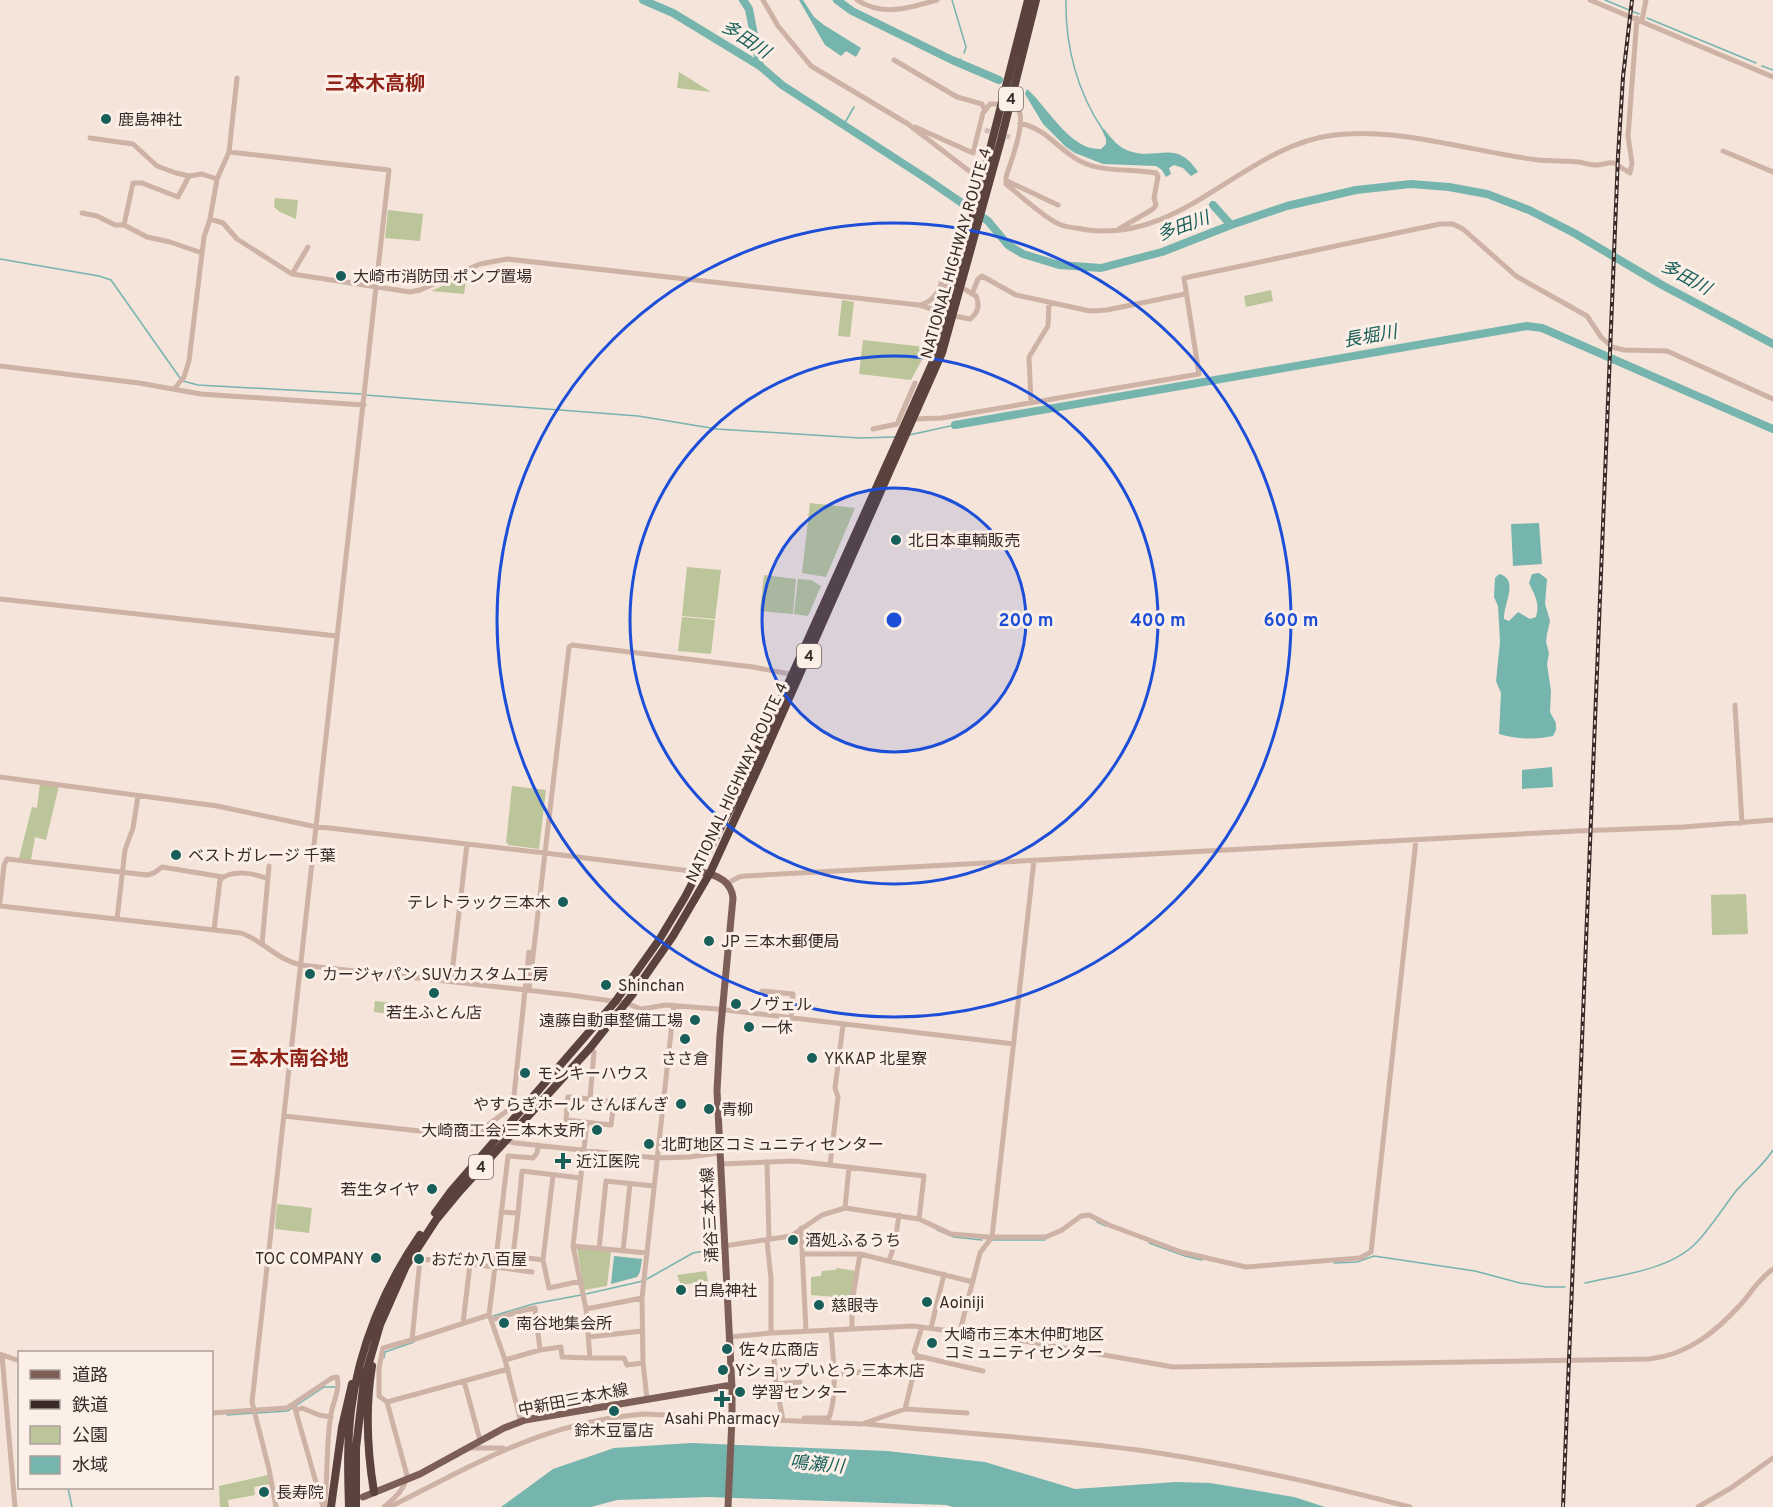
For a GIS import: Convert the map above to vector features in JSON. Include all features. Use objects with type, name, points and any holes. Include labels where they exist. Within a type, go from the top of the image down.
[{"type":"highway","name":"NATIONAL HIGHWAY ROUTE 4","points":[[1005,105],[1027,0]]},
{"type":"highway","name":"NATIONAL HIGHWAY ROUTE 4","points":[[349,1507],[349,1440],[351,1410],[357,1378],[376,1317],[407,1253],[451,1191],[590,1048],[626,1003],[673,936],[710,873],[909,419],[942,353],[980,197],[1036,0]]},
{"type":"highway","name":"NATIONAL HIGHWAY ROUTE 4","points":[[356,1507],[355,1461],[364,1380],[392,1295],[417,1257],[436,1220],[615,1002],[659,940],[699,872],[796,675]]},
{"type":"highway","points":[[331,1507],[347,1401],[363,1346],[376,1317]]},
{"type":"highway","points":[[374,1492],[367,1404],[375,1341]]},
{"type":"main road","points":[[699,872],[710,873],[728,883]]},
{"type":"main road","name":"涌谷三本木線","points":[[728,883],[733,893],[734,903],[717,1075],[732,1385],[728,1507]]},
{"type":"main road","name":"中新田三本木線","points":[[363,1497],[407,1479],[470,1448],[480,1440],[520,1422],[732,1385]]},
{"type":"street","points":[[763,0],[778,26],[811,66],[908,124],[977,177]]},
{"type":"street","points":[[857,0],[874,8],[890,10],[909,8],[937,0]]},
{"type":"street","points":[[1590,0],[1773,77]]},
{"type":"street","points":[[1005,181],[1062,225],[1098,231],[1119,231],[1153,224],[1171,216],[1289,148],[1308,140],[1336,134],[1392,135],[1538,159],[1600,165],[1614,163],[1630,173],[1632,163],[1628,136],[1639,19],[1646,0]]},
{"type":"street","points":[[894,60],[957,97],[982,104],[985,111]]},
{"type":"street","points":[[174,389],[181,384],[189,361],[204,237],[210,219],[217,179],[229,152],[237,78]]},
{"type":"street","points":[[908,124],[973,153],[978,128],[990,104],[1018,108],[1020,123],[1018,139],[1005,181]]},
{"type":"street","points":[[1020,123],[1041,130],[1084,163],[1114,170],[1156,173],[1158,176],[1154,198],[1156,205],[1119,231]]},
{"type":"street","points":[[978,128],[986,130]]},
{"type":"street","points":[[1010,136],[1018,139]]},
{"type":"street","points":[[90,138],[133,144],[157,166],[189,176],[202,174],[217,179]]},
{"type":"street","points":[[1723,151],[1773,172]]},
{"type":"street","points":[[229,152],[389,170],[252,1402],[276,1507]]},
{"type":"street","points":[[124,225],[132,183],[142,183],[178,197],[189,176]]},
{"type":"street","points":[[1005,181],[1058,206]]},
{"type":"street","points":[[82,213],[97,216],[115,225],[124,225],[147,237],[202,253]]},
{"type":"street","points":[[210,219],[223,223],[237,238],[292,274],[414,292],[480,264],[507,259],[920,305],[970,319],[974,316],[978,305],[976,296],[966,290]]},
{"type":"street","points":[[873,429],[895,426],[909,419],[942,418],[1199,374],[1184,278],[1440,224],[1453,224],[1470,234],[1516,276],[1587,316],[1601,337],[1612,347],[1624,350],[1667,351],[1773,399]]},
{"type":"street","points":[[292,274],[308,247]]},
{"type":"street","points":[[920,305],[932,299],[940,287],[952,247]]},
{"type":"street","points":[[972,294],[978,279],[982,276],[1016,295],[1090,311],[1151,303],[1185,294]]},
{"type":"street","points":[[940,287],[949,286]]},
{"type":"street","points":[[1031,403],[1029,357],[1048,326],[1048,303]]},
{"type":"street","points":[[0,366],[139,383],[184,391],[364,402]]},
{"type":"street","points":[[909,419],[915,383]]},
{"type":"street","points":[[0,598],[338,636]]},
{"type":"street","points":[[482,1133],[489,1124],[513,1105],[570,645],[753,667],[796,675]]},
{"type":"street","points":[[1735,705],[1742,822]]},
{"type":"street","points":[[0,777],[217,806],[316,826],[699,872]]},
{"type":"street","points":[[117,919],[125,850],[138,796]]},
{"type":"street","points":[[728,883],[745,876],[1773,820]]},
{"type":"street","points":[[724,1246],[791,1236],[822,1215],[845,1208],[919,1219],[951,1234],[965,1237],[1041,1238],[1062,1230],[1081,1216],[1089,1215],[1180,1252],[1246,1267],[1308,1261],[1357,1260],[1371,1252],[1416,840]]},
{"type":"street","points":[[451,981],[467,844]]},
{"type":"street","points":[[268,879],[240,873],[223,877],[162,867],[151,875],[122,873],[8,859],[4,865],[0,904],[241,933],[262,944],[281,959],[301,965],[527,990],[626,1003],[646,1009],[660,1005],[674,1005],[1014,1044]]},
{"type":"street","points":[[960,1331],[980,1253],[992,1237],[1034,860]]},
{"type":"street","points":[[262,944],[269,866]]},
{"type":"street","points":[[214,930],[220,880],[223,877]]},
{"type":"street","points":[[527,990],[529,952]]},
{"type":"street","points":[[762,991],[793,994],[791,1019]]},
{"type":"street","points":[[647,1399],[643,1363],[642,1298],[674,1005]]},
{"type":"street","points":[[830,1165],[838,1097],[835,1088],[843,1025]]},
{"type":"street","points":[[590,1048],[594,1052],[590,1100]]},
{"type":"street","points":[[568,1097],[590,1100],[614,1102],[611,1125],[566,1120],[568,1097]]},
{"type":"street","points":[[284,1116],[456,1135],[482,1133],[501,1140],[657,1158],[720,1153]]},
{"type":"street","points":[[587,1122],[573,1246],[584,1294],[591,1358]]},
{"type":"street","points":[[520,1422],[508,1369],[490,1318],[508,1156],[533,1158],[537,1153],[538,1145]]},
{"type":"street","points":[[720,1164],[795,1161],[924,1176],[919,1219]]},
{"type":"street","points":[[767,1162],[771,1333]]},
{"type":"street","points":[[845,1208],[849,1167]]},
{"type":"street","points":[[543,1260],[513,1256],[522,1171],[581,1178]]},
{"type":"street","points":[[553,1175],[543,1260],[549,1288],[581,1281]]},
{"type":"street","points":[[599,1249],[606,1181],[654,1186]]},
{"type":"street","points":[[623,1251],[630,1184]]},
{"type":"street","points":[[501,1212],[518,1213]]},
{"type":"street","points":[[889,1261],[899,1217]]},
{"type":"street","points":[[801,1228],[806,1331]]},
{"type":"street","points":[[573,1246],[646,1253]]},
{"type":"street","points":[[802,1254],[860,1254],[973,1282]]},
{"type":"street","points":[[852,1329],[852,1302],[860,1254]]},
{"type":"street","points":[[412,1341],[417,1257],[532,1272]]},
{"type":"street","points":[[463,1323],[470,1264]]},
{"type":"street","points":[[729,1337],[806,1331],[922,1327],[960,1331],[1170,1367],[1649,1359],[1662,1358],[1683,1351],[1713,1333],[1763,1276],[1773,1269]]},
{"type":"street","points":[[931,1328],[944,1274]]},
{"type":"street","points":[[586,1309],[642,1298]]},
{"type":"street","points":[[379,1396],[379,1368],[383,1348],[412,1341],[463,1323],[536,1308],[540,1350]]},
{"type":"street","points":[[922,1327],[914,1352],[918,1356],[983,1371]]},
{"type":"street","points":[[797,1421],[802,1418],[829,1418],[834,1375],[831,1330]]},
{"type":"street","points":[[589,1337],[642,1331]]},
{"type":"street","points":[[505,1360],[540,1350],[561,1347],[562,1357],[624,1358],[627,1365],[643,1363]]},
{"type":"street","points":[[15,1507],[1,1356],[18,1360]]},
{"type":"street","points":[[905,1409],[918,1356]]},
{"type":"street","points":[[774,1358],[783,1420]]},
{"type":"street","points":[[834,1375],[897,1368]]},
{"type":"street","points":[[387,1402],[508,1369]]},
{"type":"street","points":[[295,1408],[335,1377],[339,1379],[340,1390],[331,1417],[327,1489],[323,1507]]},
{"type":"street","points":[[464,1381],[480,1440]]},
{"type":"street","points":[[776,1384],[800,1382]]},
{"type":"street","points":[[371,1396],[379,1396],[387,1402],[407,1479],[405,1485],[387,1507]]},
{"type":"street","points":[[295,1408],[323,1507]]},
{"type":"street","points":[[213,1413],[254,1413],[302,1408],[331,1417]]},
{"type":"street","points":[[862,1424],[905,1409],[967,1413]]},
{"type":"street","points":[[387,1507],[505,1448],[571,1425],[612,1416],[644,1414],[732,1421],[783,1420],[862,1424],[1057,1441],[1141,1451],[1252,1471],[1410,1507]]},
{"type":"street","points":[[470,1448],[505,1448]]},
{"type":"street","points":[[1698,1507],[1731,1488],[1773,1458]]},
{"type":"green space","points":[[679,72],[711,92],[677,88]]},
{"type":"green space","points":[[275,198],[298,200],[296,219],[274,207]]},
{"type":"green space","points":[[388,210],[423,214],[420,241],[385,238]]},
{"type":"green space","points":[[467,275],[464,294],[431,291]]},
{"type":"green space","points":[[1271,290],[1273,301],[1246,307],[1244,296]]},
{"type":"green space","points":[[842,300],[854,302],[850,337],[838,336]]},
{"type":"green space","points":[[863,340],[925,347],[924,356],[911,380],[859,374]]},
{"type":"green space","points":[[810,503],[855,508],[826,577],[802,573]]},
{"type":"green space","points":[[687,567],[721,570],[715,619],[682,616]]},
{"type":"green space","points":[[764,575],[796,579],[793,614],[760,611]]},
{"type":"green space","points":[[798,579],[811,580],[821,586],[808,616],[794,614]]},
{"type":"green space","points":[[682,617],[715,620],[711,654],[678,651]]},
{"type":"green space","points":[[40,783],[59,786],[46,840],[35,837],[31,860],[19,858],[32,807],[37,808]]},
{"type":"green space","points":[[512,786],[546,790],[539,849],[506,843]]},
{"type":"green space","points":[[1746,894],[1748,934],[1712,935],[1711,895]]},
{"type":"green space","points":[[375,1001],[410,1005],[409,1016],[374,1012]]},
{"type":"green space","points":[[277,1204],[312,1208],[309,1233],[275,1229]]},
{"type":"green space","points":[[577,1248],[611,1252],[607,1286],[584,1290]]},
{"type":"green space","points":[[837,1268],[856,1271],[850,1312],[836,1312],[836,1297],[811,1295],[811,1277],[821,1276],[822,1271]]},
{"type":"green space","points":[[706,1271],[708,1281],[681,1285],[677,1275]]},
{"type":"green space","points":[[268,1475],[270,1484],[254,1487],[255,1495],[228,1500],[229,1507],[220,1507],[219,1486]]},
{"type":"water","points":[[799,0],[803,0],[814,17],[824,25],[861,48],[856,57],[846,51],[841,56],[825,45]]},
{"type":"water","points":[[1027,89],[1060,126],[1079,143],[1090,148],[1101,149],[1106,144],[1102,130],[1104,129],[1115,142],[1129,151],[1149,154],[1174,153],[1190,162],[1198,172],[1191,176],[1183,168],[1174,165],[1169,168],[1171,174],[1166,177],[1156,166],[1103,164],[1075,153],[1043,124],[1025,94]]},
{"type":"water","points":[[1539,523],[1542,564],[1513,566],[1511,524]]},
{"type":"water","points":[[1539,573],[1547,579],[1545,604],[1550,621],[1546,642],[1549,653],[1547,664],[1551,691],[1550,712],[1556,723],[1556,730],[1553,736],[1512,737],[1499,734],[1501,693],[1496,681],[1500,642],[1498,606],[1494,597],[1495,578],[1499,574],[1505,577],[1510,587],[1504,619],[1509,621],[1518,612],[1530,619],[1536,617],[1537,608],[1529,583],[1532,574]]},
{"type":"water","points":[[1552,767],[1553,787],[1522,789],[1522,770]]},
{"type":"water","points":[[614,1256],[642,1259],[637,1277],[611,1284]]},
{"type":"water","name":"鳴瀬川","points":[[691,1443],[887,1451],[985,1462],[1075,1489],[1176,1482],[1210,1483],[1294,1497],[1325,1507],[953,1507],[708,1497],[617,1500],[591,1507],[501,1507],[553,1469],[614,1448]]},
{"type":"waterway","name":"多田川","points":[[643,0],[673,13],[760,66],[782,85],[988,221],[1008,245],[1023,254],[1059,265],[1101,268],[1162,252],[1287,206],[1356,190],[1411,184],[1449,187],[1487,194],[1529,210],[1773,344]]},
{"type":"waterway","points":[[743,0],[749,9],[760,66]]},
{"type":"waterway","points":[[837,0],[852,11],[952,60],[999,80]]},
{"type":"waterway","points":[[952,0],[966,47],[964,53]]},
{"type":"waterway","points":[[1066,0],[1066,17],[1074,68],[1086,100],[1103,130]]},
{"type":"waterway","points":[[1605,0],[1639,14]]},
{"type":"waterway","points":[[1647,18],[1756,63]]},
{"type":"waterway","points":[[959,64],[961,59]]},
{"type":"waterway","points":[[1762,66],[1773,70]]},
{"type":"waterway","points":[[843,126],[854,107]]},
{"type":"waterway","points":[[1213,205],[1231,225]]},
{"type":"waterway","points":[[0,259],[111,280],[180,378]]},
{"type":"waterway","name":"長堀川","points":[[955,425],[1527,326],[1542,328],[1773,429]]},
{"type":"waterway","points":[[183,381],[198,385],[361,394]]},
{"type":"waterway","points":[[365,395],[638,416],[717,429],[860,438],[895,437]]},
{"type":"waterway","points":[[909,435],[955,425]]},
{"type":"waterway","points":[[1585,1283],[1644,1270],[1673,1259],[1686,1251],[1697,1242],[1736,1191],[1773,1150]]},
{"type":"waterway","points":[[1097,1222],[1106,1226]]},
{"type":"waterway","points":[[937,1230],[954,1237],[982,1240]]},
{"type":"waterway","points":[[993,1240],[1045,1240]]},
{"type":"waterway","points":[[1149,1243],[1202,1260]]},
{"type":"waterway","points":[[647,1279],[693,1253],[722,1248]]},
{"type":"waterway","points":[[1334,1263],[1357,1262],[1374,1256],[1475,1271],[1520,1283],[1565,1287]]},
{"type":"waterway","points":[[586,1294],[643,1281]]},
{"type":"waterway","points":[[493,1316],[533,1304],[581,1295]]},
{"type":"waterway","points":[[384,1358],[385,1352],[414,1342]]},
{"type":"waterway","points":[[257,1413],[288,1411],[324,1387],[335,1387]]},
{"type":"waterway","points":[[227,1415],[253,1413]]},
{"type":"waterway","points":[[68,1489],[72,1507]]},
{"type":"tunnel","points":[[985,130],[1010,137]]},
{"type":"railway","points":[[1563,1507],[1618,156],[1623,77],[1632,0]]},
{"type":"place","name":"鹿島神社","points":[[106,119]]},
{"type":"place","name":"大崎市消防団 ポンプ置場","points":[[341,276]]},
{"type":"place","name":"北日本車輌販売","points":[[896,540]]},
{"type":"place","name":"ベストガレージ 千葉","points":[[176,855]]},
{"type":"place","name":"テレトラック三本木","points":[[563,902]]},
{"type":"place","name":"JP 三本木郵便局","points":[[709,941]]},
{"type":"place","name":"カージャパン SUVカスタム工房","points":[[310,974]]},
{"type":"place","name":"Shinchan","points":[[606,985]]},
{"type":"place","name":"若生ふとん店","points":[[434,993]]},
{"type":"place","name":"ノヴェル","points":[[736,1004]]},
{"type":"place","name":"遠藤自動車整備工場","points":[[695,1020]]},
{"type":"place","name":"一休","points":[[749,1027]]},
{"type":"place","name":"ささ倉","points":[[685,1039]]},
{"type":"place","name":"YKKAP 北星寮","points":[[812,1058]]},
{"type":"place","name":"モンキーハウス","points":[[525,1073]]},
{"type":"place","name":"やすらぎホール さんぼんぎ","points":[[681,1104]]},
{"type":"place","name":"青柳","points":[[709,1109]]},
{"type":"place","name":"大崎商工会 三本木支所","points":[[597,1130]]},
{"type":"place","name":"北町地区コミュニティセンター","points":[[649,1144]]},
{"type":"place","name":"近江医院","points":[[563,1161]]},
{"type":"place","name":"若生タイヤ","points":[[432,1189]]},
{"type":"place","name":"酒処ふるうち","points":[[793,1240]]},
{"type":"place","name":"TOC COMPANY","points":[[376,1258]]},
{"type":"place","name":"おだか八百屋","points":[[419,1259]]},
{"type":"place","name":"白鳥神社","points":[[681,1290]]},
{"type":"place","name":"Aoiniji","points":[[927,1302]]},
{"type":"place","name":"慈眼寺","points":[[819,1305]]},
{"type":"place","name":"南谷地集会所","points":[[504,1323]]},
{"type":"place","name":"大崎市三本木仲町地区 コミュニティセンター","points":[[932,1343]]},
{"type":"place","name":"佐々広商店","points":[[727,1349]]},
{"type":"place","name":"Yショップいとう 三本木店","points":[[723,1370]]},
{"type":"place","name":"学習センター","points":[[740,1392]]},
{"type":"place","name":"Asahi Pharmacy","points":[[722,1399]]},
{"type":"place","name":"鈴木豆富店","points":[[614,1411]]},
{"type":"place","name":"長寿院","points":[[264,1492]]},
{"type":"district","name":"三本木高柳","points":[[375,83]]},
{"type":"district","name":"三本木南谷地","points":[[289,1058]]}]
